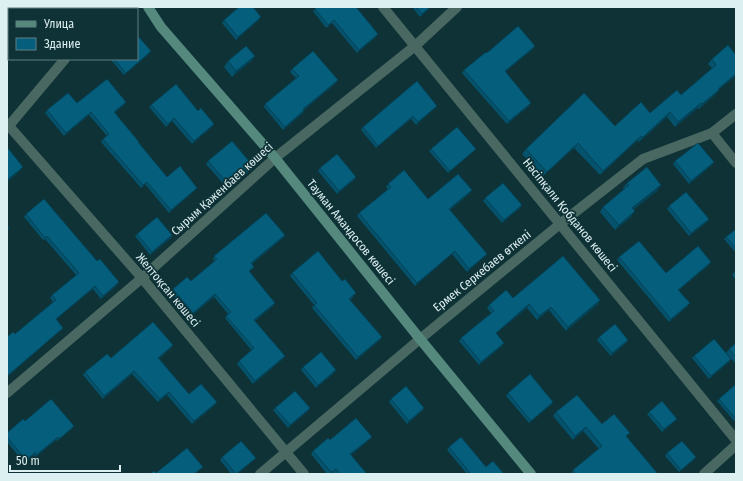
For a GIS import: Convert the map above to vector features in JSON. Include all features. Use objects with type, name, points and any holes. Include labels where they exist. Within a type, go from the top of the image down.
[{"type":"main road","name":"Тауман Амандосов көшесі","points":[[148,7],[161,27],[275,158],[420,339],[531,474]]},
{"type":"street","name":"Нәсіпқали Қобданов көшесі","points":[[383,7],[736,440]]},
{"type":"street","name":"Сырым Қаженбаев көшесі","points":[[7,393],[142,278],[275,158],[415,46],[457,7]]},
{"type":"street","points":[[8,127],[64,60]]},
{"type":"street","name":"Ермек Серкебаев өткелі","points":[[260,474],[420,339],[560,224],[643,159],[712,133],[736,114]]},
{"type":"street","name":"Желтоқсан көшесі","points":[[8,127],[142,278],[304,474]]},
{"type":"street","points":[[712,133],[736,163]]},
{"type":"street","points":[[704,474],[736,445]]},
{"type":"building","points":[[239,7],[253,7],[261,17],[238,37],[224,20]]},
{"type":"building","points":[[317,7],[356,7],[378,34],[359,50],[334,20],[328,25],[315,9]]},
{"type":"building","points":[[416,7],[430,7],[422,14]]},
{"type":"building","points":[[518,26],[535,46],[505,71],[531,103],[509,121],[464,70],[486,52],[487,53]]},
{"type":"building","points":[[138,36],[151,51],[126,73],[115,60],[138,60]]},
{"type":"building","points":[[728,45],[735,54],[736,52],[736,74],[718,89],[719,90],[678,122],[670,112],[603,171],[578,143],[547,172],[526,149],[584,93],[615,126],[641,102],[650,113],[677,90],[681,95],[716,65],[712,59]]},
{"type":"building","points":[[246,46],[255,56],[236,71],[228,61]]},
{"type":"building","points":[[313,51],[338,80],[303,109],[304,110],[285,127],[265,104],[299,76],[292,69]]},
{"type":"building","points":[[107,79],[126,102],[114,112],[138,142],[167,177],[180,166],[197,188],[171,210],[147,182],[143,185],[103,139],[109,134],[91,112],[66,133],[47,110],[68,93],[77,103]]},
{"type":"building","points":[[417,81],[437,106],[418,122],[413,116],[378,146],[363,127]]},
{"type":"building","points":[[176,84],[198,111],[201,108],[214,124],[194,141],[174,118],[168,124],[151,105]]},
{"type":"building","points":[[457,127],[476,149],[450,171],[431,149]]},
{"type":"building","points":[[232,141],[254,167],[230,186],[208,161]]},
{"type":"building","points":[[698,143],[714,162],[691,181],[675,161]]},
{"type":"building","points":[[7,147],[23,167],[7,180]]},
{"type":"building","points":[[337,154],[356,177],[339,191],[320,168]]},
{"type":"building","points":[[647,167],[661,185],[632,208],[635,211],[619,225],[603,207],[629,185],[627,183]]},
{"type":"building","points":[[404,170],[428,199],[458,174],[472,190],[449,209],[487,254],[469,269],[455,251],[417,283],[359,213],[391,187],[388,184]]},
{"type":"building","points":[[503,183],[522,205],[504,220],[485,198]]},
{"type":"building","points":[[686,192],[709,219],[691,233],[669,206]]},
{"type":"building","points":[[44,199],[97,261],[100,259],[119,282],[103,296],[95,286],[56,319],[63,328],[7,376],[7,337],[13,332],[15,334],[56,300],[52,295],[79,273],[47,236],[45,238],[26,214]]},
{"type":"building","points":[[266,213],[285,235],[251,263],[254,267],[249,271],[275,303],[254,320],[285,356],[255,381],[239,361],[254,348],[226,316],[231,312],[215,294],[193,313],[173,289],[187,277],[191,281],[217,259],[214,256]]},
{"type":"building","points":[[157,217],[172,235],[152,252],[137,234]]},
{"type":"building","points":[[736,229],[736,248],[726,237]]},
{"type":"building","points":[[639,241],[666,273],[698,246],[711,262],[678,290],[690,303],[671,319],[619,257]]},
{"type":"building","points":[[318,251],[342,281],[345,279],[356,293],[349,299],[382,337],[358,357],[314,305],[317,303],[292,273]]},
{"type":"building","points":[[563,256],[600,300],[568,327],[551,307],[539,316],[529,304],[496,333],[504,343],[481,362],[461,338],[494,311],[489,305],[506,290],[513,298]]},
{"type":"building","points":[[153,322],[173,345],[158,358],[189,394],[201,384],[217,402],[194,421],[169,392],[160,399],[134,371],[104,396],[85,372],[107,354],[111,358]]},
{"type":"building","points":[[615,324],[628,340],[612,353],[599,337]]},
{"type":"building","points":[[714,339],[731,359],[711,376],[694,356]]},
{"type":"building","points":[[736,343],[736,357],[729,349]]},
{"type":"building","points":[[321,352],[336,370],[318,385],[303,367]]},
{"type":"building","points":[[530,374],[553,402],[531,421],[508,393]]},
{"type":"building","points":[[736,384],[736,418],[735,418],[719,399]]},
{"type":"building","points":[[406,386],[424,408],[409,421],[391,399]]},
{"type":"building","points":[[295,391],[310,408],[290,425],[275,408]]},
{"type":"building","points":[[577,395],[602,424],[614,414],[630,433],[626,436],[658,474],[576,474],[573,470],[602,446],[586,427],[575,436],[556,412]]},
{"type":"building","points":[[51,399],[74,426],[34,457],[36,452],[26,460],[7,437],[7,433],[23,419],[25,421]]},
{"type":"building","points":[[662,401],[677,419],[664,429],[649,412]]},
{"type":"building","points":[[356,418],[372,437],[350,454],[367,474],[340,474],[336,469],[331,472],[313,451],[328,438],[330,440]]},
{"type":"building","points":[[461,437],[486,467],[493,461],[504,474],[471,474],[449,447]]},
{"type":"building","points":[[241,441],[256,458],[236,474],[222,457]]},
{"type":"building","points":[[682,441],[696,457],[681,470],[667,453]]},
{"type":"building","points":[[187,448],[203,467],[194,474],[150,474],[154,471],[156,473]]}]
